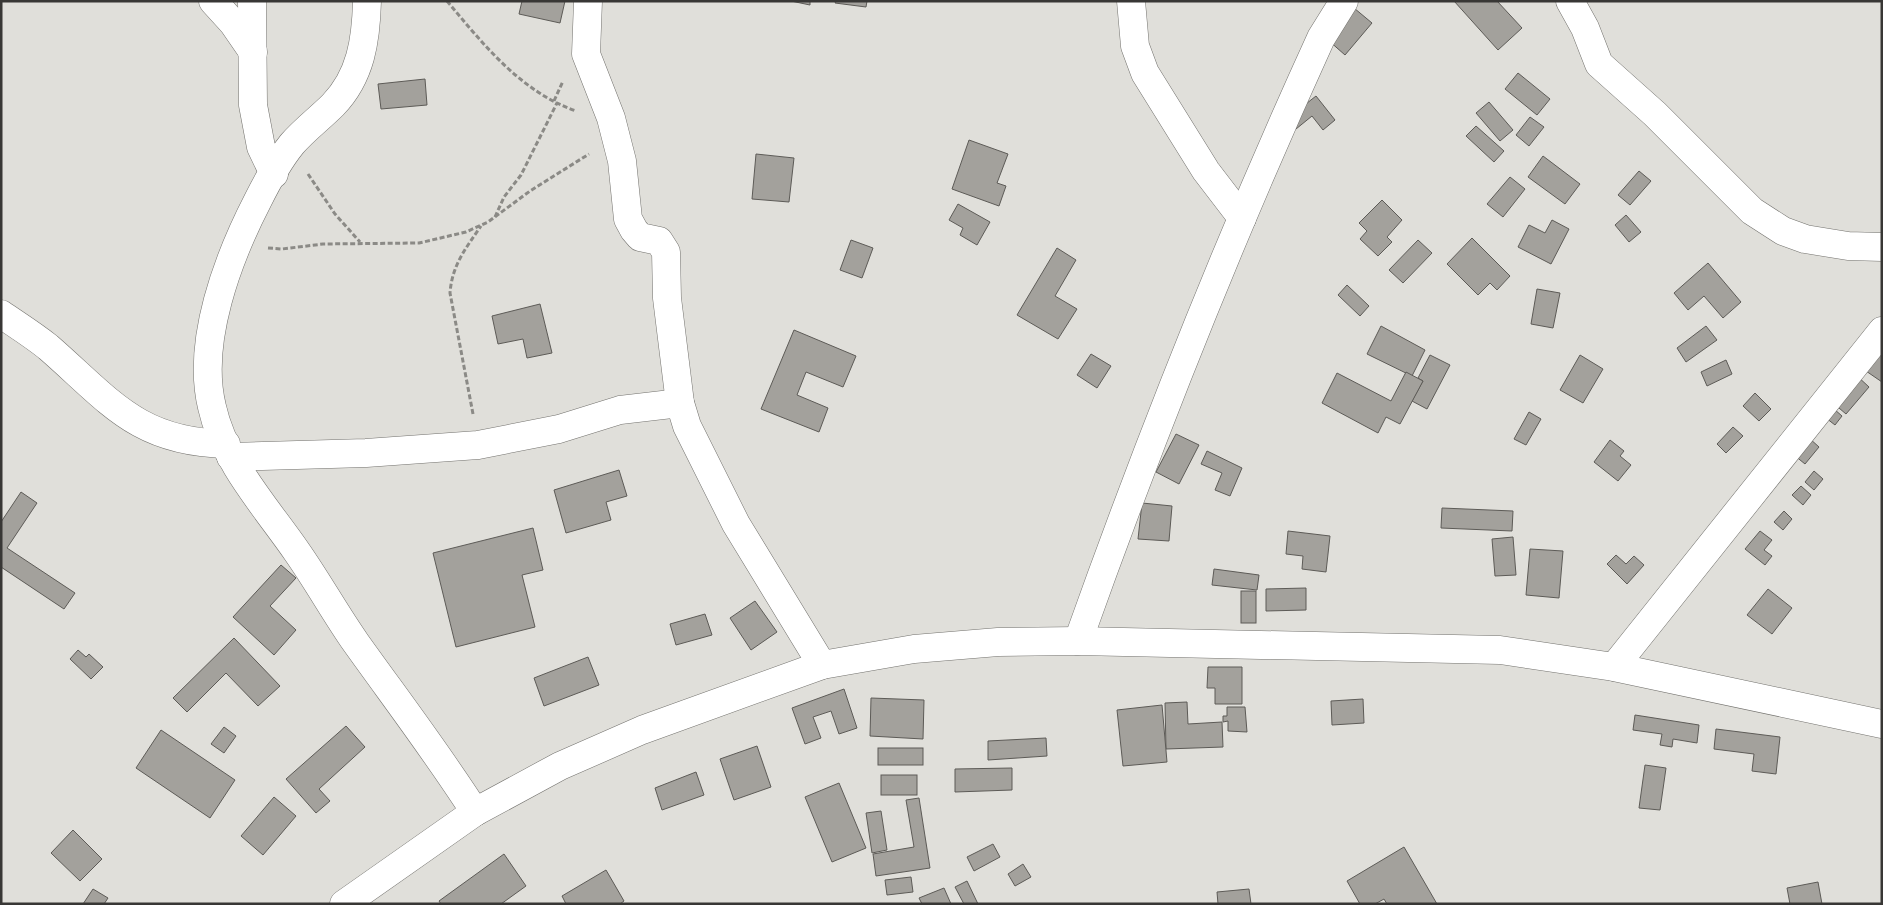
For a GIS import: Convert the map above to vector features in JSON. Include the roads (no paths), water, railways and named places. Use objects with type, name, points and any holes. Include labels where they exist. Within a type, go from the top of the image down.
[{"type":"street","points":[[213,1],[233,23],[253,52]]},
{"type":"street","points":[[252,1],[254,106],[262,147],[274,174]]},
{"type":"street","points":[[367,1],[367,31],[361,56],[348,88],[290,149],[245,225],[215,306],[208,356],[212,407],[228,451],[299,554],[355,641],[440,757],[475,812]]},
{"type":"street","points":[[588,1],[586,54],[615,131],[622,161],[628,219],[640,237],[659,241],[666,252],[667,298],[680,403],[687,426],[736,524],[822,665]]},
{"type":"street","points":[[1131,1],[1134,46],[1145,74],[1206,171],[1242,218]]},
{"type":"street","points":[[1078,641],[1203,308],[1322,38],[1343,1]]},
{"type":"street","points":[[1570,1],[1585,28],[1599,64],[1655,114],[1752,211],[1783,231],[1805,239],[1848,246],[1882,247]]},
{"type":"street","points":[[1,314],[46,346],[115,408],[148,427],[177,439],[228,451],[366,453],[478,445],[559,428],[620,410],[680,403]]},
{"type":"street","points":[[1614,666],[1882,332]]},
{"type":"street","points":[[344,904],[475,812],[560,766],[642,730],[822,665],[914,649],[998,642],[1078,641],[1500,650],[1614,666],[1882,724]]}]
